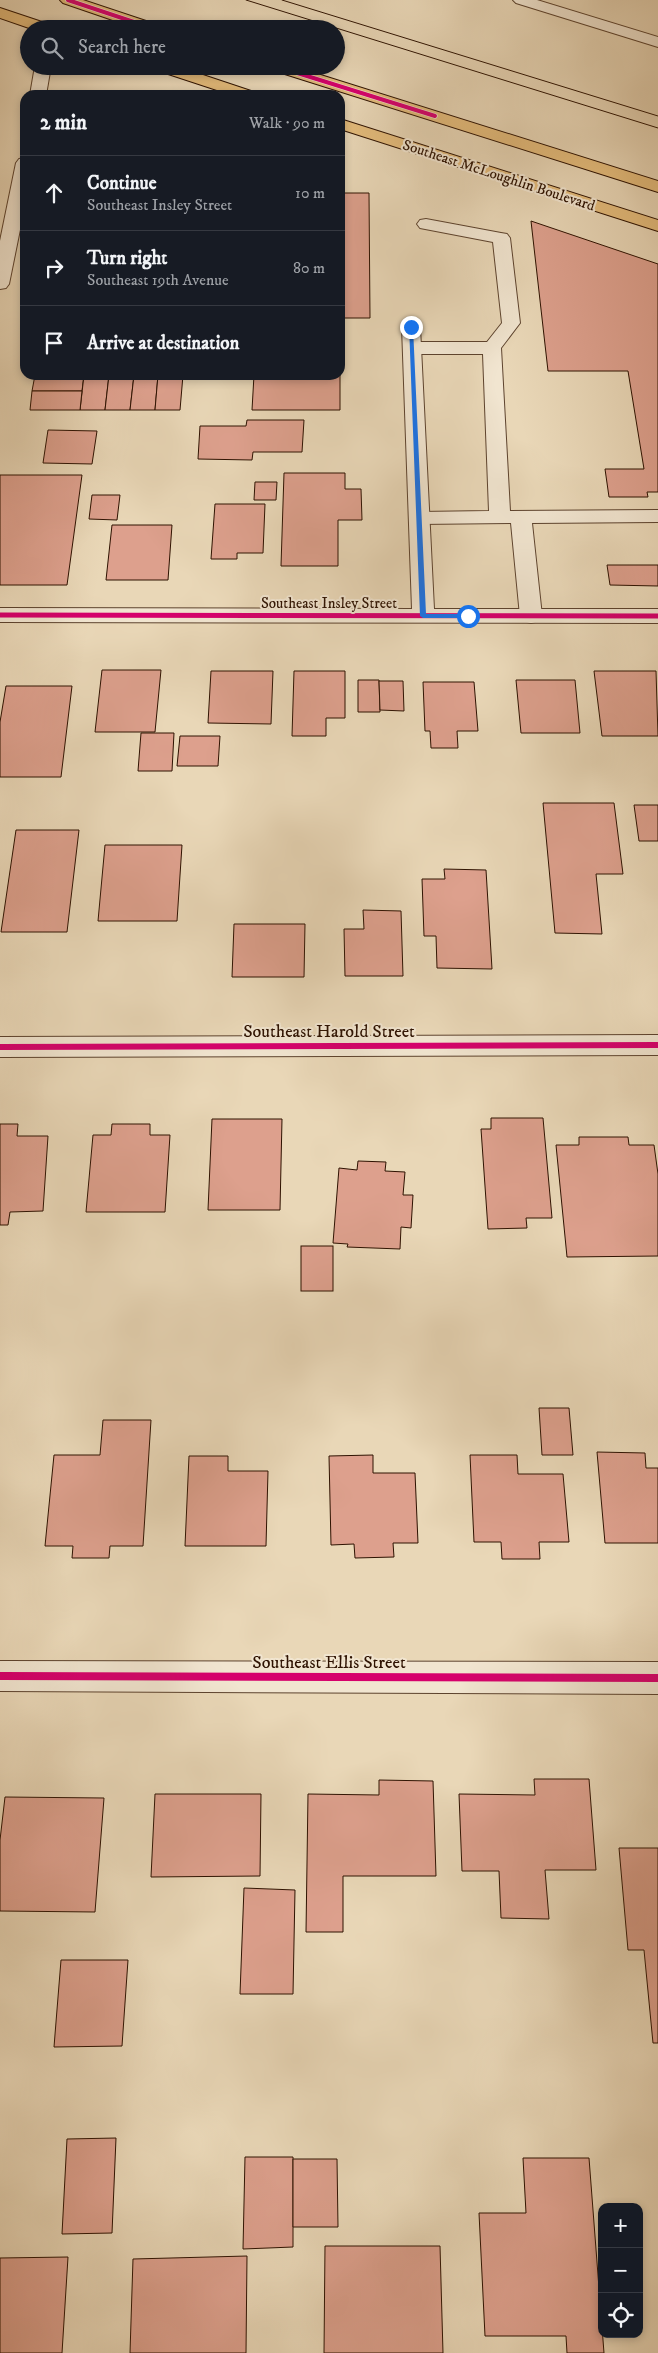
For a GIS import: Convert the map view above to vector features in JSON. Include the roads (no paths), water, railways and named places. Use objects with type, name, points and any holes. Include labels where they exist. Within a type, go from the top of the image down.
[{"type":"highway","points":[[68,0],[128,20]]},
{"type":"highway","points":[[1,14],[20,20]]},
{"type":"highway","points":[[187,75],[233,90]]},
{"type":"highway","points":[[303,75],[658,187]]},
{"type":"highway","name":"Southeast McLoughlin Boulevard","points":[[345,126],[658,226]]},
{"type":"street","points":[[521,0],[658,42]]},
{"type":"street","points":[[39,90],[41,75]]},
{"type":"street","points":[[0,284],[20,187]]},
{"type":"street","points":[[426,224],[501,238],[511,323],[492,348],[500,517]]},
{"type":"street","points":[[411,327],[423,616]]},
{"type":"street","points":[[412,348],[492,348]]},
{"type":"street","points":[[419,518],[658,516]]},
{"type":"street","points":[[521,517],[530,616]]},
{"type":"street","name":"Southeast Insley Street","points":[[0,615],[658,616]]},
{"type":"street","name":"Southeast Harold Street","points":[[0,1047],[658,1045]]},
{"type":"street","name":"Southeast Ellis Street","points":[[0,1676],[658,1678]]},
{"type":"tram line","points":[[246,0],[310,20]]},
{"type":"tram line","points":[[282,0],[658,116]]},
{"type":"tram line","points":[[345,31],[658,128]]}]
